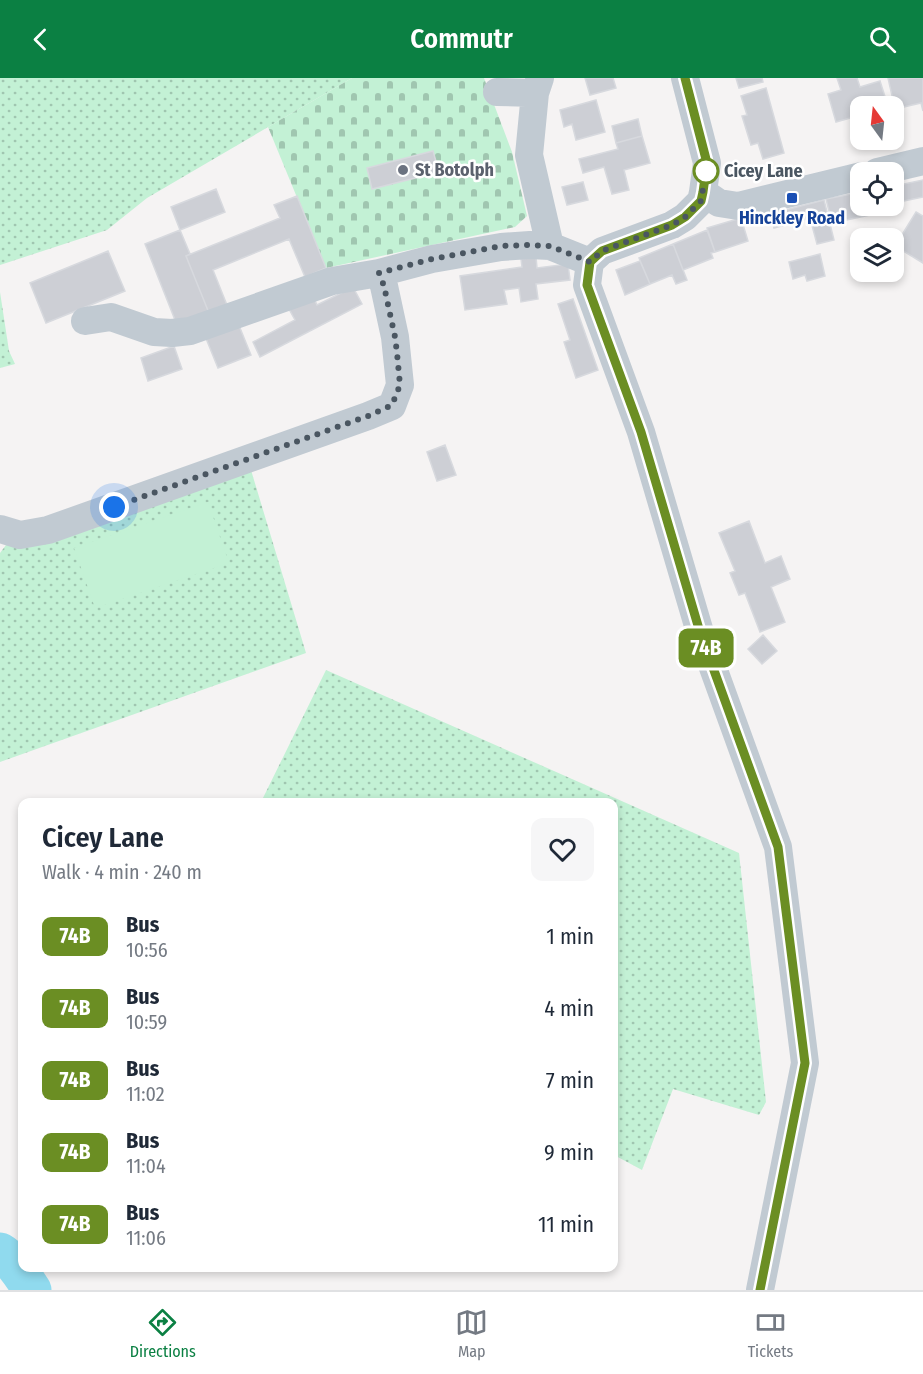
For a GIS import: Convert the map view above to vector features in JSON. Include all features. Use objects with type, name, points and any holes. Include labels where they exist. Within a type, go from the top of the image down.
[{"type":"street","points":[[685,78],[707,163],[701,201],[685,217],[672,225],[602,251],[590,262],[587,285],[641,432],[699,629],[778,847],[805,1063],[760,1290]]},
{"type":"street","points":[[497,92],[537,85],[529,154],[550,246]]},
{"type":"street","points":[[904,165],[923,161]]},
{"type":"street","points":[[703,192],[719,203],[738,206],[850,179]]},
{"type":"street","points":[[85,321],[111,317],[154,332],[190,331],[332,281],[501,246],[550,246],[590,262]]},
{"type":"street","points":[[0,529],[20,535],[48,530],[346,424],[392,405],[400,385],[396,346],[384,286],[379,273]]},
{"type":"green space","points":[[0,78],[352,78],[147,198],[107,230],[0,265]]},
{"type":"green space","points":[[352,78],[484,78],[512,152],[527,216],[515,227],[326,268],[268,127]]},
{"type":"green space","points":[[0,292],[9,351],[15,364],[0,368]]},
{"type":"green space","points":[[251,470],[306,653],[0,762],[0,553],[6,545]]},
{"type":"green space","points":[[208,502],[229,563],[95,608],[74,548]]},
{"type":"green space","points":[[326,670],[615,798],[263,798]]},
{"type":"green space","points":[[618,799],[739,853],[766,1102],[759,1115],[673,1089],[642,1170],[618,1157]]},
{"type":"building","points":[[585,78],[613,78],[616,88],[590,95]]},
{"type":"building","points":[[736,78],[762,78],[763,82],[739,88]]},
{"type":"building","points":[[837,78],[857,78],[860,87],[880,81],[885,96],[850,96],[850,118],[836,122],[828,94],[841,90]]},
{"type":"building","points":[[888,78],[923,78],[923,111],[921,103],[904,107],[904,96],[892,96]]},
{"type":"building","points":[[766,88],[784,153],[763,159],[758,143],[751,145],[742,116],[747,115],[741,96]]},
{"type":"building","points":[[596,100],[605,132],[576,140],[572,124],[564,127],[560,110]]},
{"type":"building","points":[[638,119],[642,136],[616,143],[612,126]]},
{"type":"building","points":[[642,136],[650,163],[624,170],[629,190],[612,194],[604,167],[583,173],[579,159],[618,149],[616,143]]},
{"type":"building","name":"St Botolph","points":[[433,151],[439,172],[372,189],[367,168]]},
{"type":"building","points":[[923,180],[923,197],[904,201],[904,184]]},
{"type":"building","points":[[583,182],[588,200],[567,205],[562,187]]},
{"type":"building","points":[[216,189],[225,212],[180,230],[171,207]]},
{"type":"building","points":[[850,194],[850,216],[865,216],[832,223],[826,199]]},
{"type":"building","points":[[297,196],[326,268],[305,277],[289,239],[213,270],[227,305],[209,313],[186,256],[280,218],[274,205]]},
{"type":"building","points":[[824,200],[834,240],[817,244],[810,218],[774,228],[770,214]]},
{"type":"building","points":[[916,212],[923,216],[923,263],[904,251],[904,231]]},
{"type":"building","points":[[741,218],[748,241],[715,252],[707,228]]},
{"type":"building","points":[[180,230],[190,254],[186,256],[209,313],[177,325],[145,244]]},
{"type":"building","points":[[707,230],[715,252],[711,253],[713,258],[683,270],[673,244]]},
{"type":"building","points":[[673,244],[687,280],[676,284],[672,275],[650,284],[639,258]]},
{"type":"building","points":[[108,251],[125,291],[46,323],[30,283]]},
{"type":"building","points":[[820,254],[825,276],[807,281],[805,275],[793,279],[789,262]]},
{"type":"building","points":[[536,257],[537,268],[568,264],[570,280],[536,284],[538,299],[521,302],[519,288],[504,290],[507,304],[465,310],[460,276],[522,267],[521,259]]},
{"type":"building","points":[[640,261],[650,284],[625,295],[616,270]]},
{"type":"building","points":[[353,287],[362,304],[260,357],[253,342],[295,320],[289,309],[313,296],[317,305]]},
{"type":"building","points":[[573,299],[598,370],[576,378],[564,342],[570,340],[558,304]]},
{"type":"building","points":[[238,323],[251,355],[218,368],[205,336]]},
{"type":"building","points":[[174,346],[182,369],[148,381],[141,358]]},
{"type":"building","points":[[445,445],[456,475],[437,481],[427,452]]},
{"type":"building","points":[[749,521],[765,563],[781,556],[790,579],[771,587],[785,622],[760,632],[745,593],[739,595],[730,573],[735,571],[719,533]]},
{"type":"building","points":[[763,635],[777,651],[762,664],[748,649]]},
{"type":"waterway","points":[[0,1252],[18,1270]]},
{"type":"waterway","points":[[20,1272],[32,1290]]},
{"type":"bus line","name":"74B","points":[[685,78],[707,163],[701,201],[685,217],[672,225],[602,251],[590,262],[587,285],[641,432],[699,629],[778,847],[805,1063],[760,1290]]},
{"type":"place","name":"St Botolph","points":[[403,170]]},
{"type":"place","name":"Cicey Lane","points":[[706,171]]},
{"type":"place","name":"Hinckley Road","points":[[792,198]]},
{"type":"route","points":[[114,507],[368,416],[392,405],[400,385],[397,353],[384,286],[379,273],[432,259],[501,246],[550,246],[590,262],[602,251],[672,225],[685,217],[701,201],[706,171]]}]
